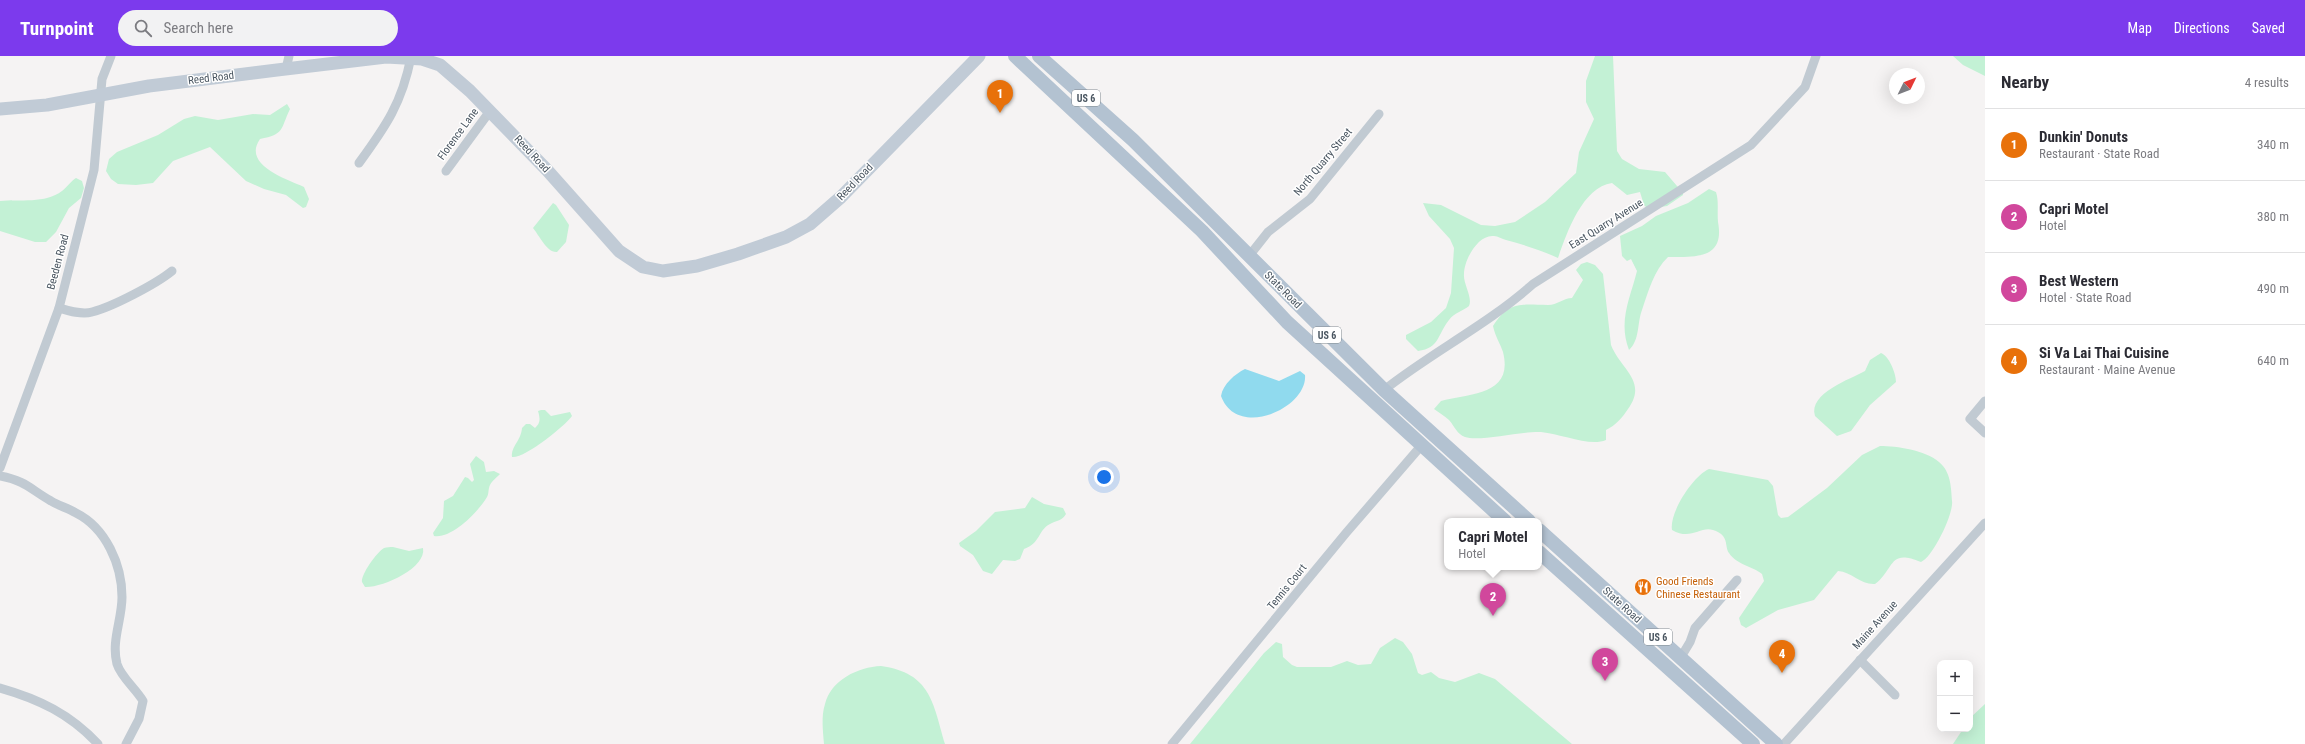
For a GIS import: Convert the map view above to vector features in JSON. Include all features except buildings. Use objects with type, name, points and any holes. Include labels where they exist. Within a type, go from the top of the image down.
[{"type":"main road","name":"State Road","points":[[1015,56],[1202,231],[1287,322],[1421,446],[1502,518]]},
{"type":"main road","name":"State Road","points":[[1039,56],[1133,140],[1384,390],[1526,518]]},
{"type":"main road","name":"State Road","points":[[1542,533],[1776,744]]},
{"type":"main road","name":"State Road","points":[[1542,555],[1753,744]]},
{"type":"street","name":"Beeden Road","points":[[0,468],[59,308],[94,170],[102,79],[112,56]]},
{"type":"street","name":"Reed Road","points":[[0,109],[47,105],[288,62],[411,57],[440,65],[490,111],[547,170],[619,251],[643,267],[663,271],[697,266],[738,254],[786,237],[810,224],[841,197],[979,56]]},
{"type":"street","name":"East Quarry Avenue","points":[[1384,390],[1404,374],[1465,336],[1510,304],[1533,284],[1751,145],[1805,88],[1816,56]]},
{"type":"street","points":[[359,163],[396,109],[406,84],[411,57]]},
{"type":"street","name":"Florence Lane","points":[[446,171],[490,111]]},
{"type":"street","name":"North Quarry Street","points":[[1249,256],[1268,232],[1310,199],[1379,114]]},
{"type":"street","points":[[1202,231],[1214,221]]},
{"type":"street","points":[[59,308],[79,313],[92,312],[158,281],[172,271]]},
{"type":"street","points":[[1985,401],[1970,420],[1985,433]]},
{"type":"street","name":"Tennis Court","points":[[1172,744],[1346,533],[1421,446]]},
{"type":"street","points":[[1446,468],[1457,456]]},
{"type":"street","points":[[0,476],[30,486],[50,501],[76,513],[92,524],[109,546],[117,564],[122,597],[116,640],[118,664],[143,702],[139,719],[126,744]]},
{"type":"street","name":"Maine Avenue","points":[[1784,744],[1985,522]]},
{"type":"street","points":[[1566,576],[1577,564]]},
{"type":"street","points":[[1681,657],[1690,642],[1695,628],[1737,580]]},
{"type":"street","points":[[1860,660],[1895,695]]},
{"type":"street","points":[[0,688],[34,698],[84,729],[98,744]]},
{"type":"green space","points":[[1595,56],[1613,56],[1617,151],[1622,159],[1639,169],[1665,172],[1683,193],[1683,195],[1667,206],[1648,209],[1644,205],[1640,192],[1627,195],[1612,183],[1601,186],[1584,202],[1577,213],[1558,258],[1539,250],[1504,240],[1497,236],[1488,236],[1477,243],[1466,262],[1464,278],[1470,299],[1469,306],[1451,318],[1434,344],[1418,351],[1406,339],[1406,335],[1431,322],[1446,308],[1451,293],[1454,248],[1450,239],[1429,216],[1423,203],[1441,205],[1481,225],[1495,226],[1515,222],[1545,202],[1576,173],[1579,152],[1594,119],[1586,102],[1586,81]]},
{"type":"green space","points":[[1953,56],[1985,56],[1985,76],[1963,65]]},
{"type":"green space","points":[[287,104],[290,109],[281,130],[274,135],[260,139],[256,148],[257,156],[261,164],[268,170],[304,187],[309,199],[306,207],[303,208],[286,195],[264,189],[246,181],[210,147],[173,161],[153,183],[136,185],[118,184],[111,179],[106,171],[109,159],[117,152],[158,135],[184,119],[195,116],[218,120],[253,114],[270,115]]},
{"type":"green space","points":[[76,178],[82,181],[84,188],[81,198],[69,208],[56,232],[46,242],[35,242],[0,231],[0,201],[48,198],[62,191]]},
{"type":"green space","points":[[1709,189],[1716,192],[1717,195],[1719,234],[1717,243],[1713,249],[1698,256],[1668,257],[1663,262],[1649,289],[1640,315],[1637,336],[1633,346],[1629,350],[1625,329],[1626,310],[1637,271],[1631,259],[1627,261],[1622,256],[1620,236],[1642,226],[1656,216],[1688,203]]},
{"type":"green space","points":[[553,203],[556,205],[569,225],[566,242],[557,252],[553,252],[547,247],[533,228]]},
{"type":"green space","points":[[1587,262],[1595,265],[1603,274],[1611,345],[1615,354],[1631,376],[1635,391],[1633,399],[1626,412],[1616,424],[1606,430],[1606,440],[1592,442],[1541,432],[1480,438],[1465,437],[1460,434],[1446,417],[1434,409],[1441,401],[1476,394],[1487,390],[1496,385],[1502,377],[1505,366],[1503,352],[1493,326],[1505,312],[1511,308],[1523,305],[1551,305],[1572,298],[1583,280],[1576,270],[1581,264]]},
{"type":"green space","points":[[1881,353],[1892,365],[1896,382],[1870,405],[1851,431],[1837,436],[1815,416],[1815,408],[1818,400],[1832,388],[1865,371],[1870,360]]},
{"type":"green space","points":[[545,410],[551,416],[570,412],[572,416],[553,434],[534,448],[518,456],[512,457],[513,450],[522,428],[526,424],[530,424],[535,428],[540,420],[538,411]]},
{"type":"green space","points":[[1880,446],[1902,448],[1926,454],[1939,462],[1946,470],[1951,485],[1952,507],[1942,534],[1931,552],[1921,562],[1903,557],[1897,559],[1875,584],[1865,583],[1848,574],[1838,571],[1814,600],[1778,610],[1746,628],[1741,625],[1739,618],[1764,581],[1762,574],[1740,563],[1732,557],[1729,553],[1726,541],[1718,532],[1708,529],[1685,534],[1672,530],[1674,514],[1689,487],[1696,479],[1709,469],[1768,480],[1773,486],[1778,515],[1781,518],[1788,517],[1827,488],[1862,455]]},
{"type":"green space","points":[[476,456],[484,462],[486,472],[494,471],[500,474],[489,487],[487,497],[483,503],[471,517],[449,533],[441,536],[434,536],[433,533],[443,518],[444,501],[453,496],[465,477],[472,482],[474,480],[470,464]]},
{"type":"green space","points":[[1032,497],[1044,504],[1063,508],[1066,514],[1061,519],[1046,527],[1033,544],[1024,549],[1020,559],[1015,561],[1003,560],[992,574],[983,571],[973,555],[960,546],[959,543],[976,531],[995,512],[1025,508]]},
{"type":"green space","points":[[393,547],[409,551],[423,548],[422,555],[418,563],[402,575],[382,584],[365,587],[362,582],[362,578],[377,554],[384,548]]},
{"type":"green space","points":[[1395,638],[1403,642],[1412,654],[1418,673],[1422,675],[1431,672],[1439,678],[1455,682],[1479,673],[1495,679],[1572,744],[1190,744],[1264,653],[1276,642],[1282,644],[1283,657],[1292,665],[1297,667],[1331,667],[1347,661],[1358,665],[1371,664],[1380,648]]},
{"type":"green space","points":[[881,666],[898,670],[910,675],[920,683],[933,703],[945,744],[824,744],[823,713],[828,696],[833,688],[847,676],[855,672]]},
{"type":"green space","points":[[1985,704],[1985,744],[1953,744],[1961,732],[1973,732],[1973,715]]},
{"type":"water","points":[[1245,369],[1279,381],[1300,371],[1305,375],[1303,387],[1295,398],[1284,408],[1270,414],[1255,417],[1241,416],[1229,409],[1221,396],[1224,387],[1230,380]]},
{"type":"place","name":"Dunkin' Donuts","points":[[1000,113]]},
{"type":"place","name":"Good Friends Chinese Restaurant","points":[[1643,587]]},
{"type":"place","name":"Capri Motel","points":[[1493,616]]},
{"type":"place","name":"Si Va Lai Thai Cuisine","points":[[1782,673]]},
{"type":"place","name":"Best Western","points":[[1605,681]]}]
